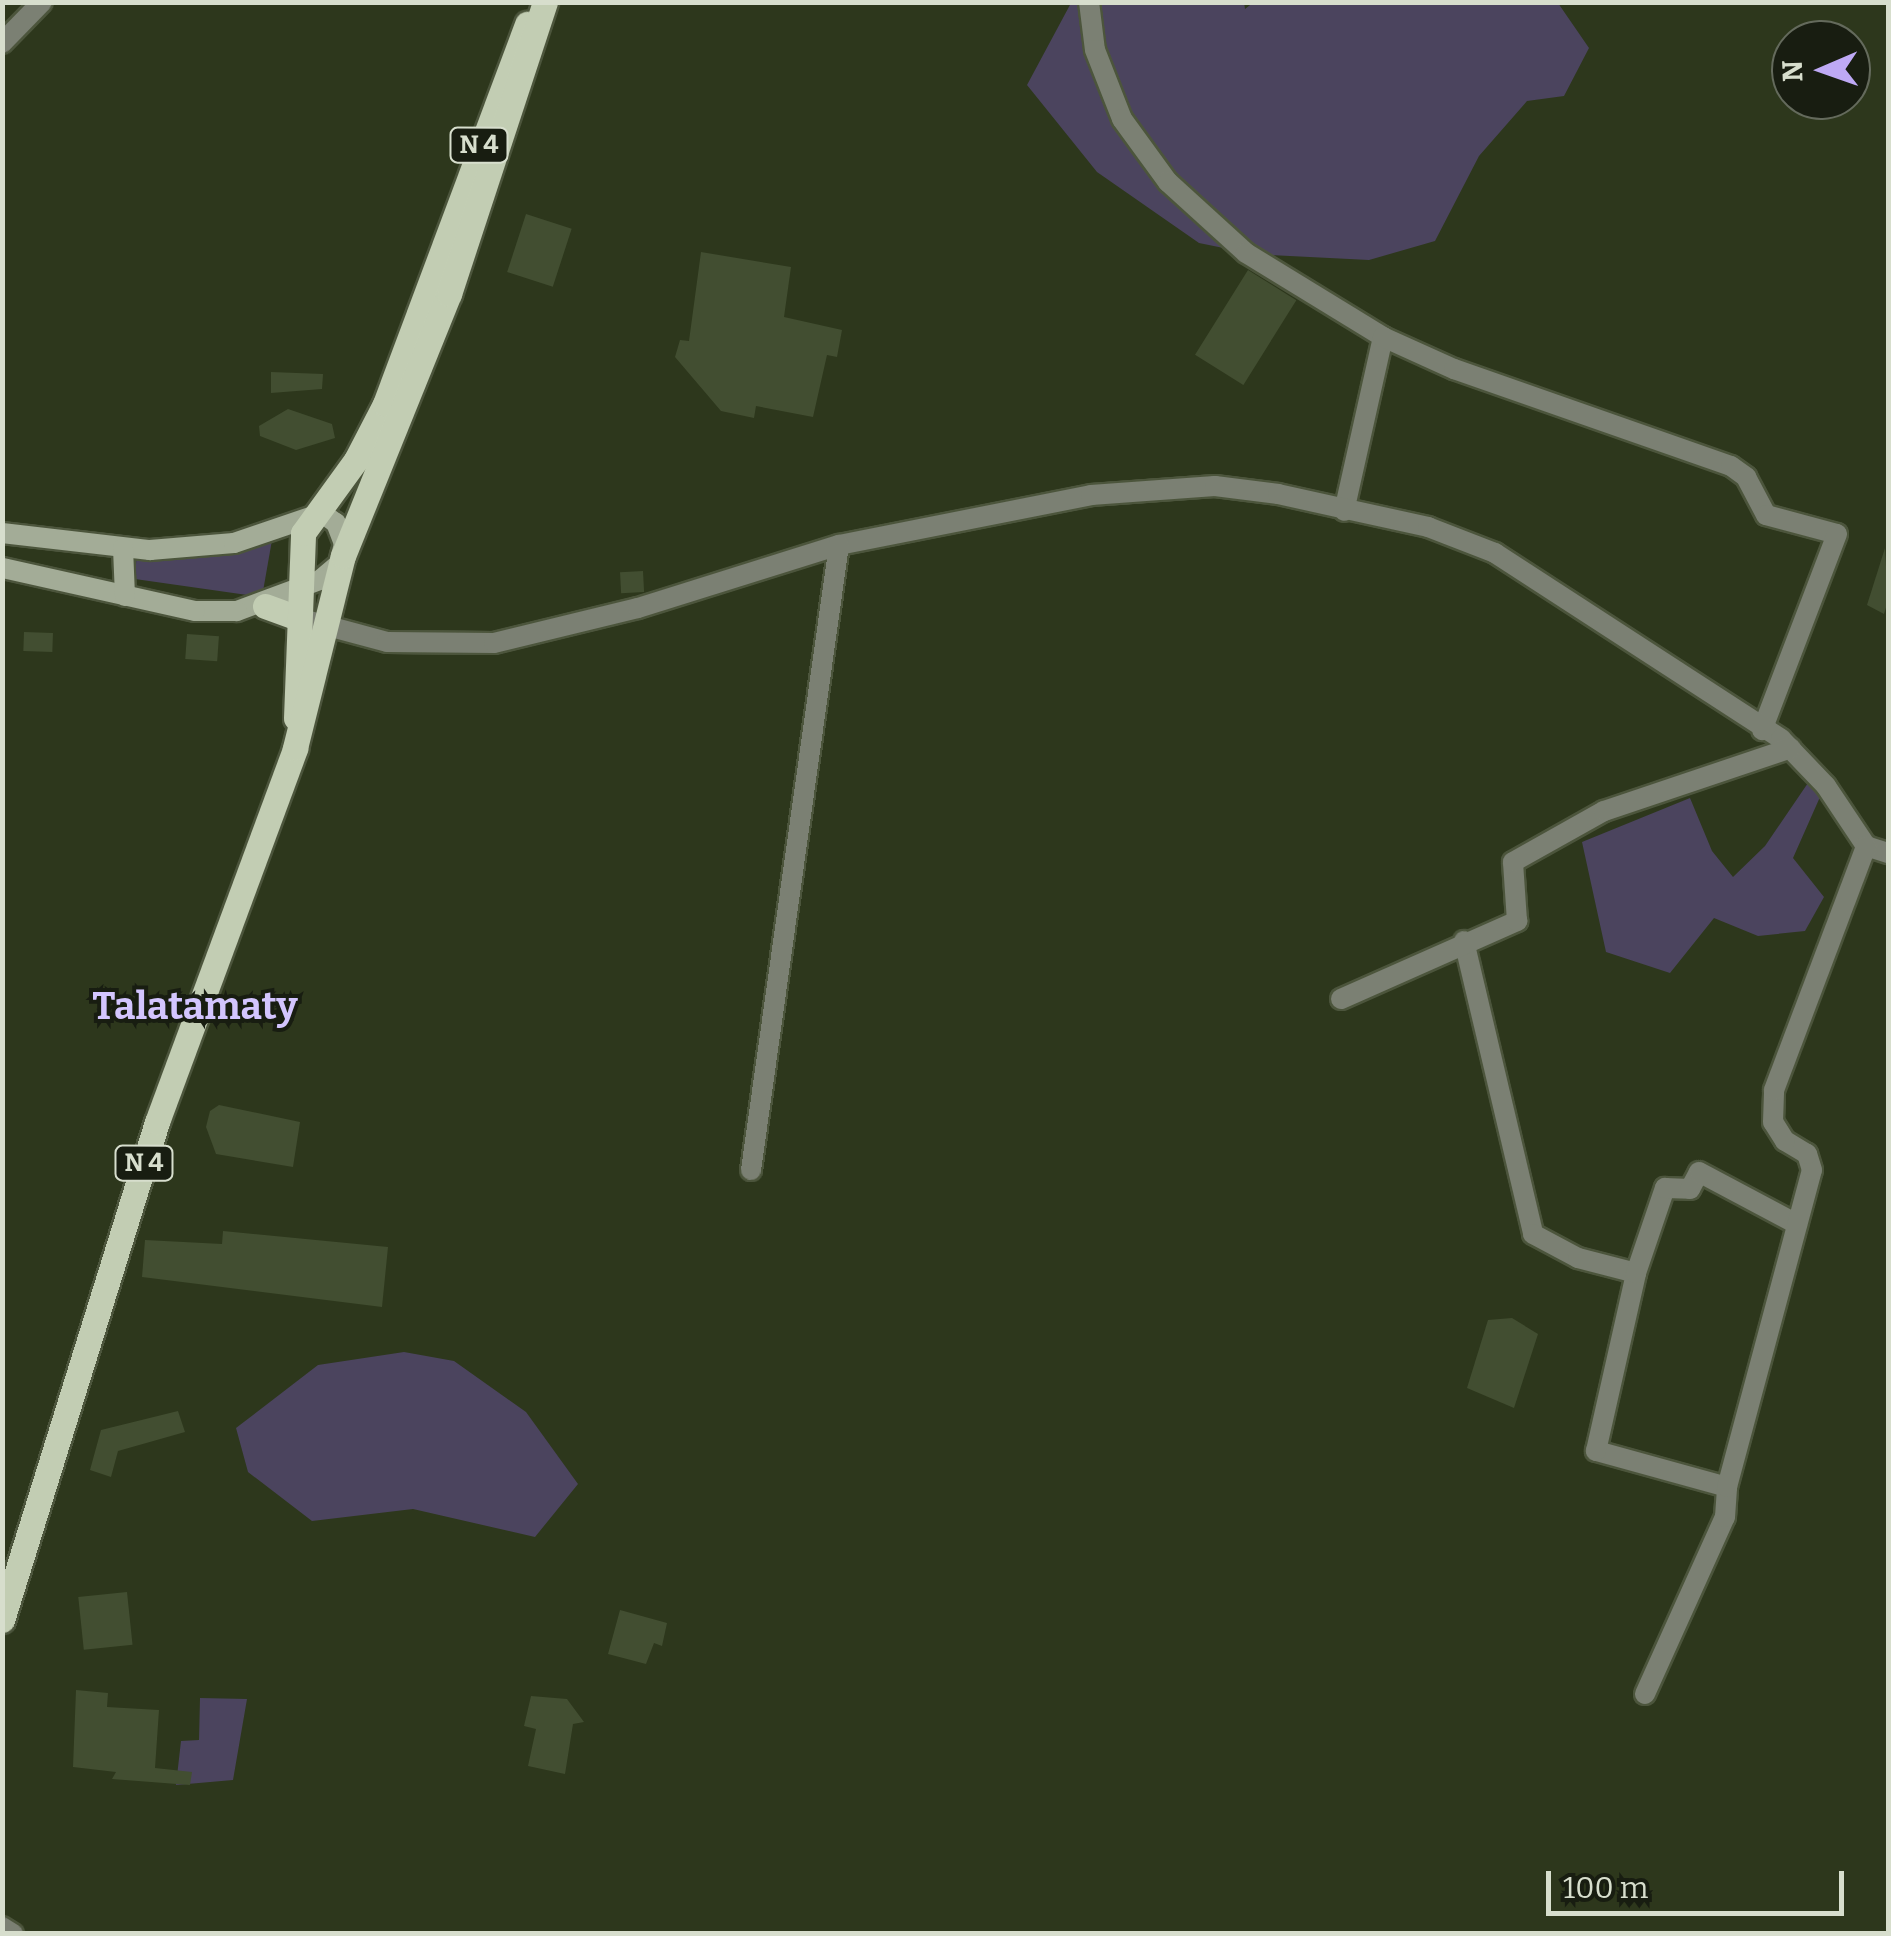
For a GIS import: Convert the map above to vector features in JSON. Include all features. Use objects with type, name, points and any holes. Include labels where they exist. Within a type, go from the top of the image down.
[{"type":"main road","name":"N 4","points":[[295,748],[296,592],[303,533],[313,514],[356,460],[400,371],[490,112],[541,2]]},
{"type":"main road","name":"N 4","points":[[6,1584],[157,1122],[295,748],[330,628],[344,556],[437,325],[541,2]]},
{"type":"main road","points":[[2,533],[123,548],[234,543],[313,514],[336,523],[344,556],[327,575],[265,606],[196,611],[2,568]]},
{"type":"main road","points":[[123,548],[125,596]]},
{"type":"main road","points":[[265,606],[298,618]]},
{"type":"main road","points":[[2,1620],[6,1584]]},
{"type":"street","points":[[2,43],[42,2]]},
{"type":"street","points":[[1089,2],[1095,50],[1122,120],[1168,182],[1246,253],[1383,337],[1454,369],[1731,466],[1746,476],[1766,515],[1837,534],[1762,730]]},
{"type":"street","points":[[1344,511],[1383,337]]},
{"type":"street","points":[[298,618],[387,642],[494,643],[638,608],[839,546],[1091,495],[1216,486],[1428,528],[1495,553],[1791,748],[1866,846],[1888,854]]},
{"type":"street","points":[[751,1170],[839,546]]},
{"type":"street","points":[[1341,999],[1464,941],[1517,921],[1514,862],[1604,811],[1791,748]]},
{"type":"street","points":[[1645,1694],[1725,1517],[1727,1487],[1812,1170],[1807,1154],[1785,1141],[1773,1122],[1774,1090],[1866,846]]},
{"type":"street","points":[[1464,941],[1533,1234],[1578,1258],[1636,1273]]},
{"type":"street","points":[[1727,1487],[1596,1451],[1636,1273],[1664,1188],[1690,1189],[1700,1172],[1797,1224]]},
{"type":"street","points":[[2,1926],[13,1934]]},
{"type":"shaded area","points":[[1244,2],[1245,9],[1254,2],[1558,3],[1589,48],[1564,96],[1527,101],[1479,156],[1435,241],[1369,260],[1253,254],[1199,243],[1097,172],[1027,85],[1071,3]]},
{"type":"shaded area","points":[[272,540],[262,597],[135,579],[137,548]]},
{"type":"shaded area","points":[[1810,780],[1820,797],[1793,858],[1824,897],[1805,931],[1758,936],[1714,918],[1670,973],[1606,952],[1582,842],[1690,798],[1712,851],[1733,877],[1765,846]]},
{"type":"shaded area","points":[[404,1352],[454,1361],[526,1412],[578,1484],[535,1537],[413,1509],[312,1521],[248,1472],[236,1428],[318,1365]]},
{"type":"shaded area","points":[[200,1698],[247,1699],[233,1780],[176,1785],[181,1741],[199,1740]]},
{"type":"building","points":[[526,214],[572,229],[553,287],[507,272]]},
{"type":"building","points":[[701,252],[791,267],[784,317],[842,330],[837,357],[827,355],[813,417],[756,406],[754,418],[721,411],[675,357],[680,340],[689,341]]},
{"type":"building","points":[[1248,270],[1296,300],[1243,385],[1195,355]]},
{"type":"building","points":[[271,372],[323,374],[322,389],[271,393]]},
{"type":"building","points":[[288,409],[332,424],[335,438],[296,450],[260,436],[259,426]]},
{"type":"building","points":[[1885,548],[1888,601],[1884,614],[1867,605]]},
{"type":"building","points":[[643,571],[644,592],[621,593],[620,572]]},
{"type":"building","points":[[24,632],[53,633],[52,652],[23,651]]},
{"type":"building","points":[[187,634],[219,636],[217,661],[185,659]]},
{"type":"building","points":[[219,1105],[300,1122],[293,1167],[216,1154],[206,1127],[210,1111]]},
{"type":"building","points":[[223,1231],[388,1247],[382,1307],[142,1277],[145,1240],[222,1244]]},
{"type":"building","points":[[1512,1318],[1538,1334],[1514,1408],[1467,1388],[1488,1320]]},
{"type":"building","points":[[178,1411],[185,1432],[118,1451],[111,1477],[90,1470],[101,1430]]},
{"type":"building","points":[[127,1592],[133,1645],[84,1650],[78,1597]]},
{"type":"building","points":[[620,1610],[667,1623],[662,1646],[654,1643],[646,1664],[608,1654]]},
{"type":"building","points":[[76,1690],[108,1693],[107,1707],[159,1710],[155,1768],[192,1772],[190,1785],[112,1779],[116,1772],[73,1767]]},
{"type":"building","points":[[531,1696],[567,1699],[584,1722],[573,1724],[565,1774],[528,1766],[536,1729],[524,1726]]},
{"type":"district","name":"Talatamaty","points":[[195,1007]]}]
